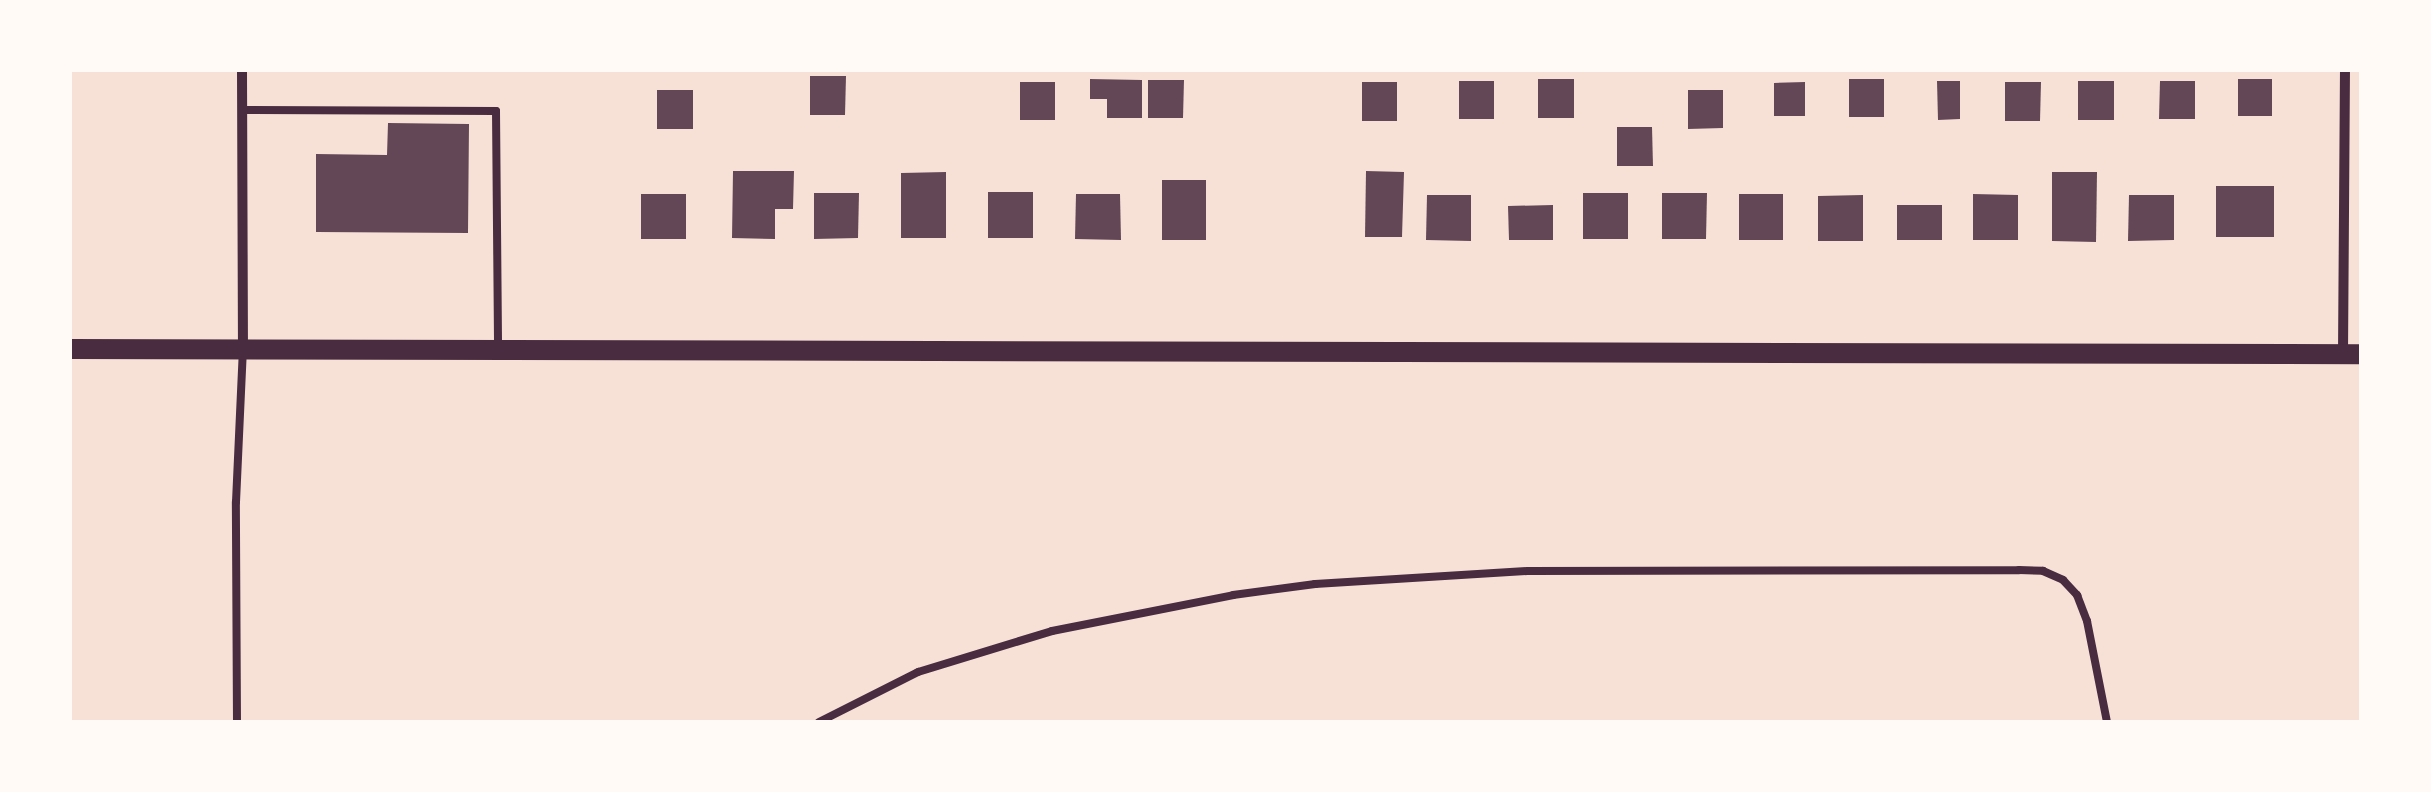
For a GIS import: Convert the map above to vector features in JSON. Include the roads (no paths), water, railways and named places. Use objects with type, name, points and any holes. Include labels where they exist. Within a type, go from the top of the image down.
[{"type":"main road","points":[[70,350],[2352,354]]},
{"type":"street","points":[[242,70],[243,350]]},
{"type":"street","points":[[2344,70],[2352,354]]},
{"type":"lane","points":[[242,110],[496,111],[498,348]]},
{"type":"lane","points":[[237,722],[236,502],[243,350]]},
{"type":"lane","points":[[819,722],[918,672],[1034,637],[1234,595],[1315,584],[1528,571],[2000,570],[2043,570],[2063,580],[2076,595],[2087,621],[2107,722]]}]
